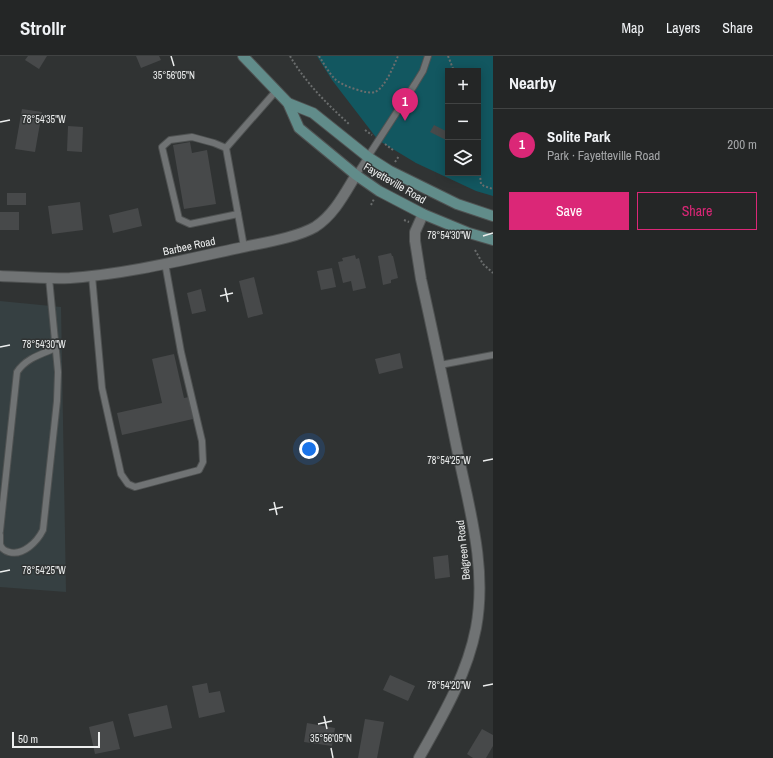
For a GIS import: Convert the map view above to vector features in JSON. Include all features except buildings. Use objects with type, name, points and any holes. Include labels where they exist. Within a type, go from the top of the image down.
[{"type":"main road","name":"Fayetteville Road","points":[[243,56],[288,103],[299,128],[356,175],[379,191],[423,214],[468,233],[493,240]]},
{"type":"main road","name":"Fayetteville Road","points":[[288,103],[313,113],[368,157],[390,171],[457,204],[493,216]]},
{"type":"street","name":"Barbee Road","points":[[0,276],[68,278],[92,276],[120,272],[244,247],[296,234],[314,228],[330,214],[356,175]]},
{"type":"street","name":"Belgreen Road","points":[[419,758],[446,711],[461,676],[476,629],[479,599],[477,549],[415,241],[414,232],[423,214]]},
{"type":"lane","points":[[356,175],[423,71],[428,56]]},
{"type":"lane","points":[[226,148],[276,91]]},
{"type":"lane","points":[[226,148],[192,137],[170,140],[162,147],[179,219],[190,224],[238,214]]},
{"type":"lane","points":[[226,148],[244,247]]},
{"type":"lane","points":[[92,276],[102,388],[121,474],[128,484],[135,487],[199,470],[203,462],[202,441],[181,352],[166,263]]},
{"type":"lane","points":[[0,535],[0,546],[5,551],[13,553],[22,551],[29,547],[39,537],[43,530],[57,401],[58,372],[49,278]]},
{"type":"lane","points":[[0,531],[17,372],[22,365],[33,358],[56,348]]},
{"type":"lane","points":[[440,365],[493,355]]},
{"type":"path","points":[[290,56],[297,69],[310,84],[330,107],[349,124]]},
{"type":"path","points":[[320,56],[337,81],[365,92],[372,93],[378,91],[387,79],[398,56]]},
{"type":"path","points":[[448,56],[453,68]]},
{"type":"path","points":[[480,176],[481,184],[493,189]]},
{"type":"path","points":[[475,250],[483,264],[493,273]]},
{"type":"shaded area","points":[[317,56],[493,56],[493,196],[476,191],[416,163],[378,140],[332,80]]},
{"type":"shaded area","points":[[0,301],[61,307],[66,592],[0,587]]},
{"type":"place","name":"Solite Park","points":[[405,121]]}]
